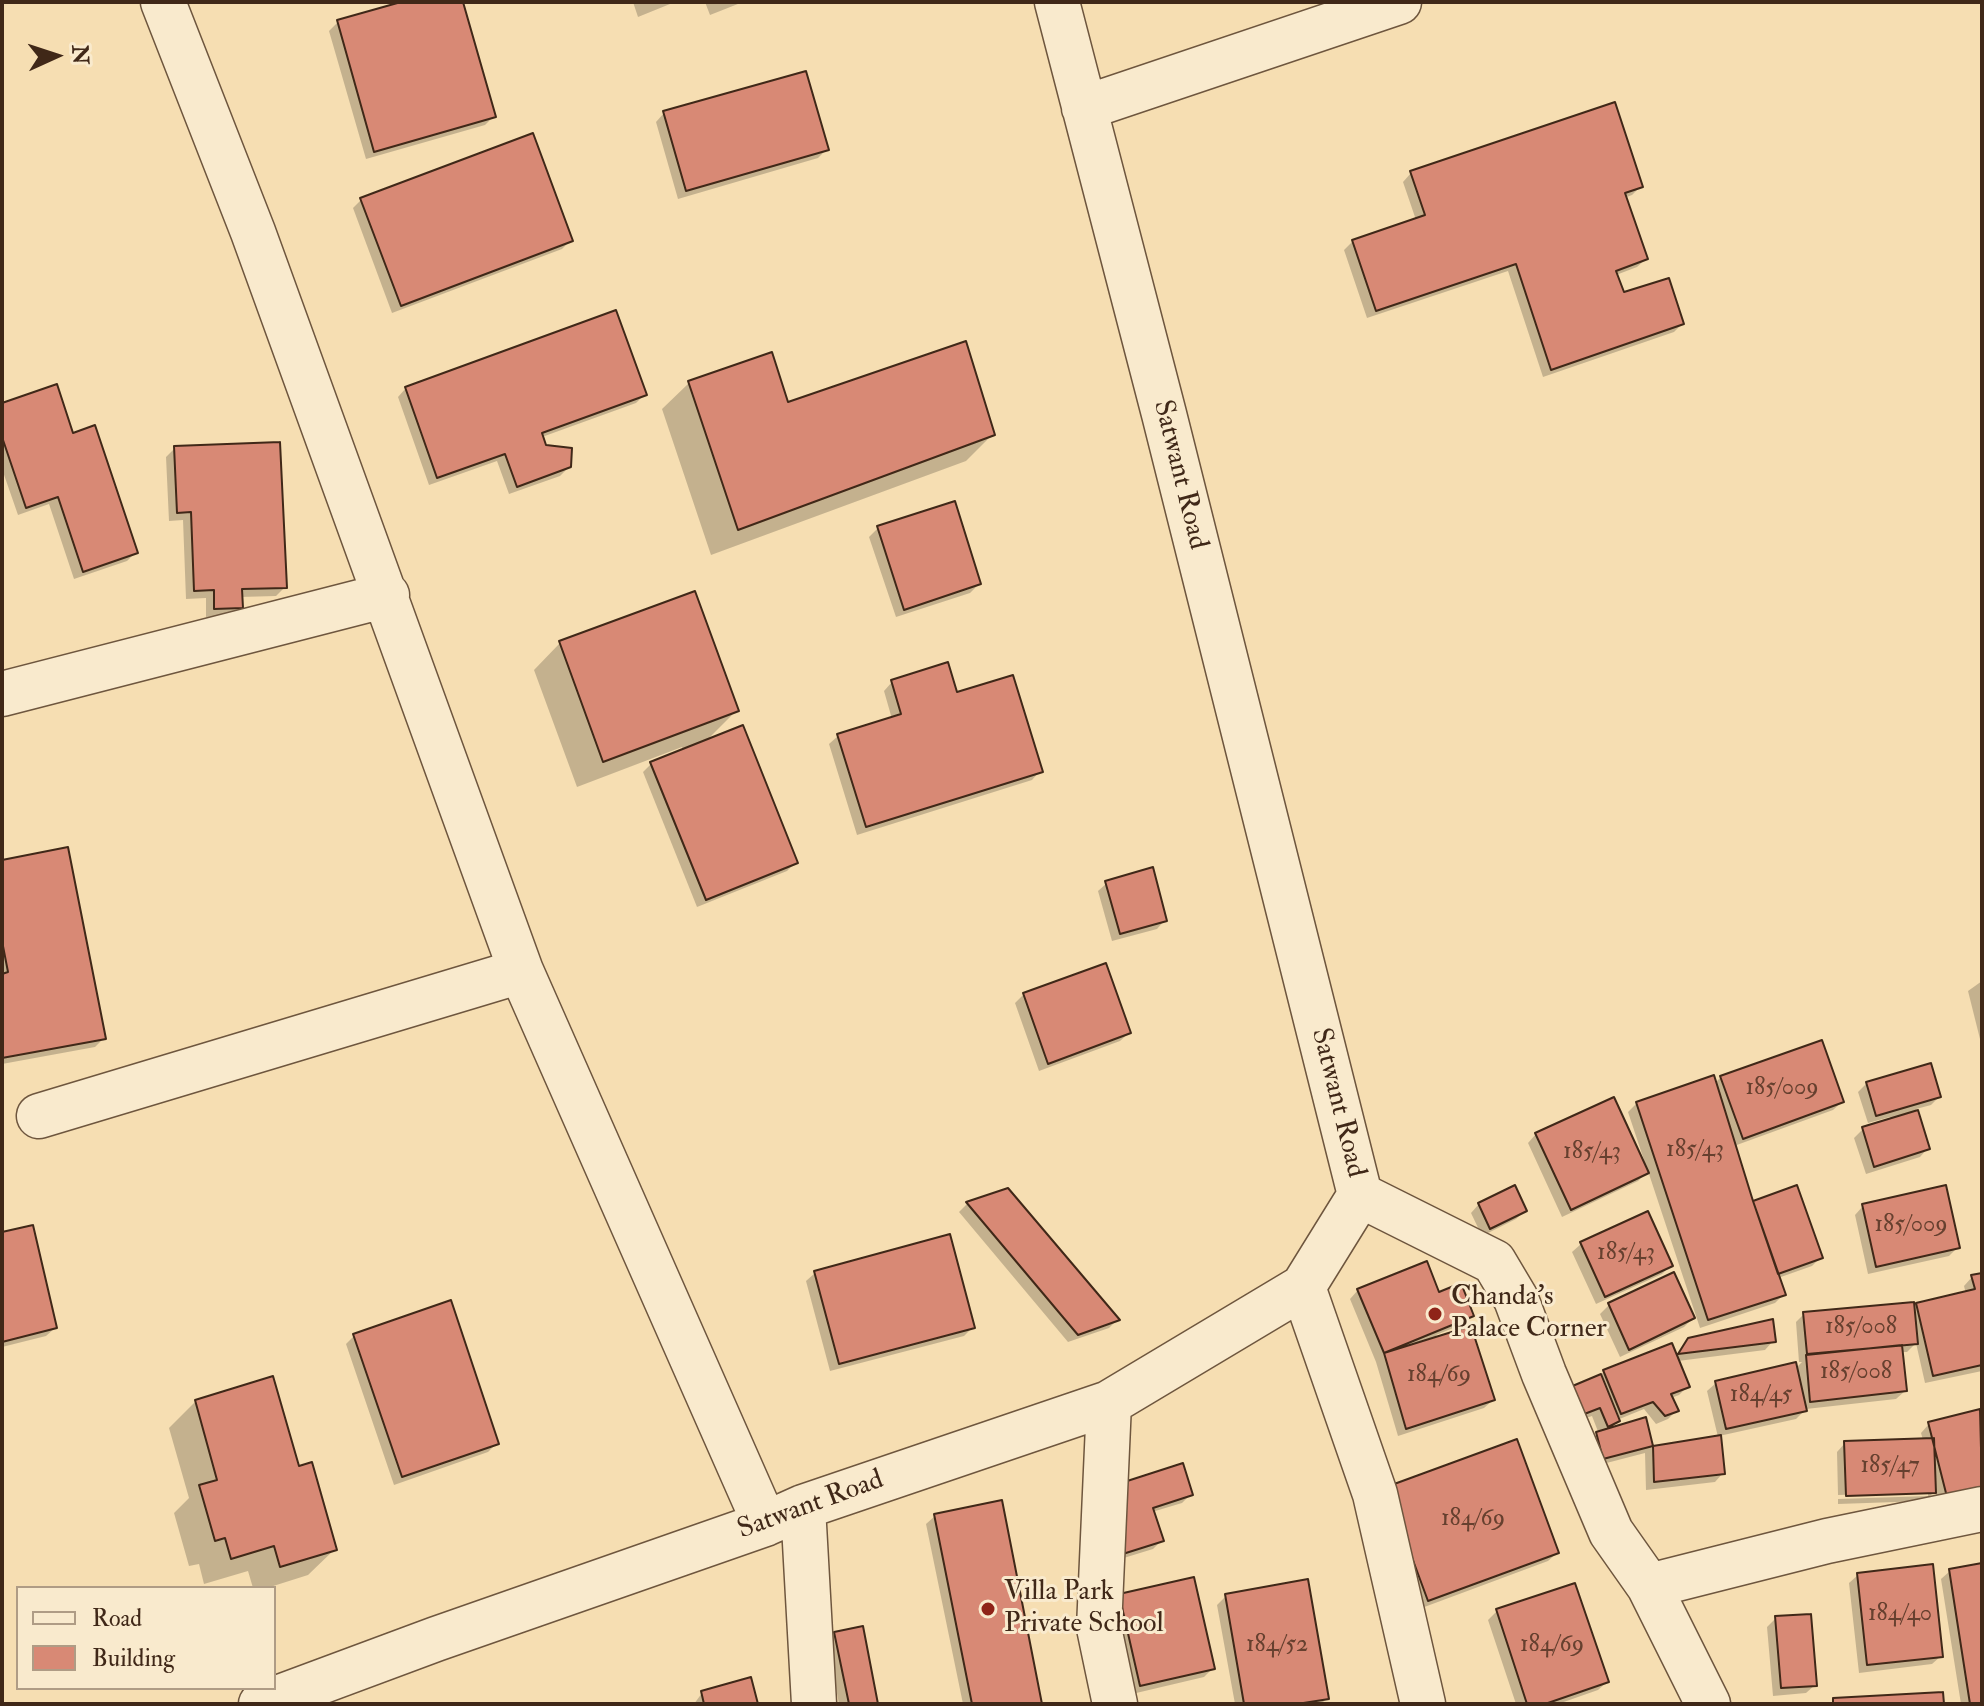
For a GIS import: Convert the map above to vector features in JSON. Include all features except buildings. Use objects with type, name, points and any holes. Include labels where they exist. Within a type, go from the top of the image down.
[{"type":"street","points":[[163,2],[253,232],[521,971],[784,1515],[814,1704]]},
{"type":"street","name":"Satwant Road","points":[[261,1704],[784,1515],[1109,1403],[1303,1287],[1360,1195],[1057,2]]},
{"type":"street","points":[[1084,108],[1399,2]]},
{"type":"street","points":[[2,694],[387,595]]},
{"type":"street","points":[[39,1116],[521,971]]},
{"type":"street","points":[[1360,1195],[1494,1262],[1516,1299],[1611,1532],[1649,1586],[1708,1704]]},
{"type":"street","points":[[1303,1287],[1375,1494],[1423,1704]]},
{"type":"street","points":[[1109,1403],[1099,1628],[1115,1704]]},
{"type":"street","points":[[1649,1586],[1827,1541],[1982,1509]]},
{"type":"place","name":"Chanda's Palace Corner","points":[[1435,1314]]},
{"type":"place","name":"Villa Park Private School","points":[[988,1609]]}]
